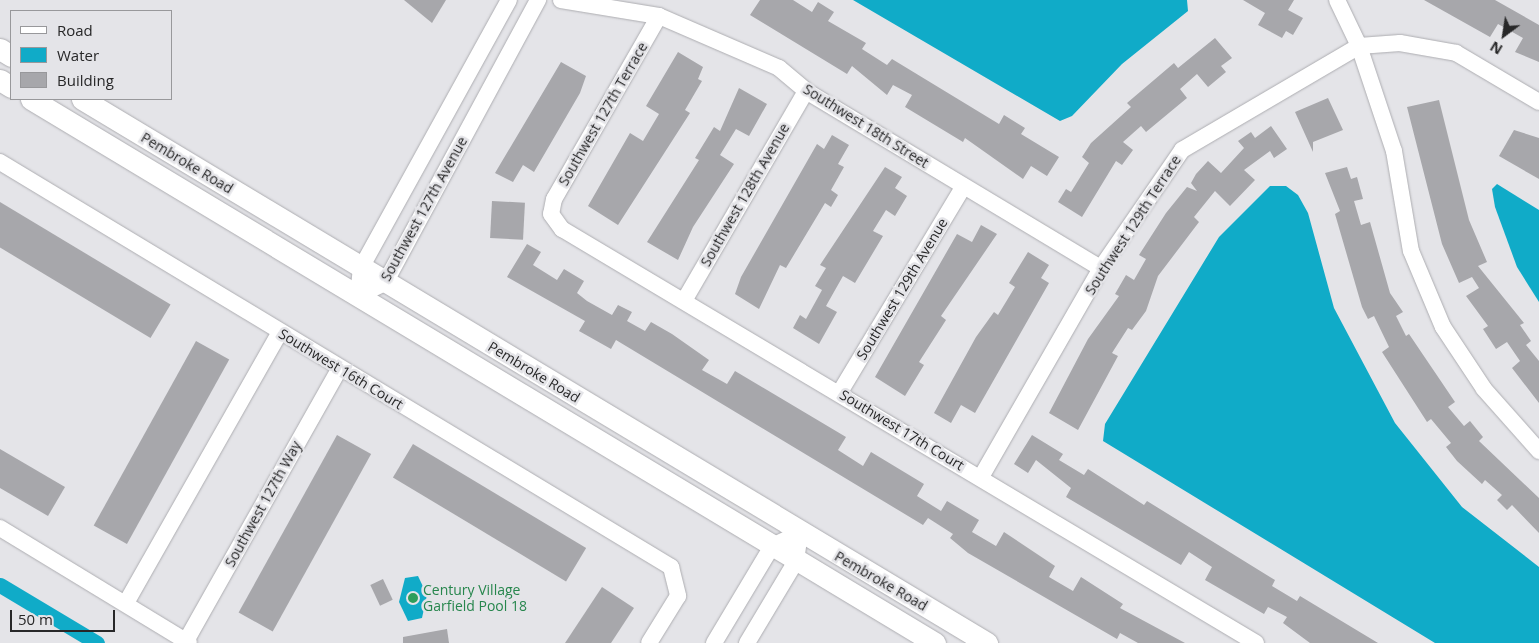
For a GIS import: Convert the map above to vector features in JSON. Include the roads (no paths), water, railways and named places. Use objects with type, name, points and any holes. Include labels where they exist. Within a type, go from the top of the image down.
[{"type":"main road","name":"Pembroke Road","points":[[36,100],[796,561],[935,643]]},
{"type":"main road","name":"Pembroke Road","points":[[84,100],[800,533],[987,643]]},
{"type":"street","name":"Southwest 127th Avenue","points":[[358,296],[361,268],[508,0]]},
{"type":"street","name":"Southwest 127th Avenue","points":[[358,296],[386,283],[538,0]]},
{"type":"street","name":"Southwest 18th Street","points":[[561,0],[659,16],[779,68],[806,91],[1101,268]]},
{"type":"street","points":[[1337,0],[1359,46],[1394,151],[1411,251],[1442,327],[1484,389],[1539,451]]},
{"type":"street","name":"Southwest 127th Terrace","points":[[551,214],[554,199],[659,16]]},
{"type":"street","points":[[1359,46],[1400,43],[1456,53],[1539,102]]},
{"type":"street","name":"Southwest 129th Terrace","points":[[981,477],[1101,268],[1182,150],[1359,46]]},
{"type":"street","name":"Southwest 128th Avenue","points":[[685,300],[806,91]]},
{"type":"street","name":"Southwest 16th Court","points":[[0,162],[340,368],[652,553],[672,568],[676,579],[675,604],[649,643]]},
{"type":"street","name":"Southwest 129th Avenue","points":[[840,392],[964,186]]},
{"type":"street","name":"Southwest 17th Court","points":[[551,214],[562,229],[840,392],[1256,643]]},
{"type":"street","points":[[126,603],[280,332]]},
{"type":"street","name":"Southwest 127th Way","points":[[187,642],[340,368]]},
{"type":"street","points":[[0,528],[126,603],[187,642]]},
{"type":"street","points":[[714,643],[772,546],[800,533]]},
{"type":"street","points":[[747,643],[796,561],[800,533]]},
{"type":"water","points":[[853,0],[1187,0],[1188,11],[1122,64],[1072,116],[1060,121]]},
{"type":"water","points":[[1497,184],[1539,210],[1539,302],[1517,267],[1495,207],[1492,189]]},
{"type":"water","points":[[1270,186],[1286,186],[1298,195],[1308,213],[1334,308],[1395,423],[1462,507],[1539,567],[1539,643],[1435,643],[1103,441],[1105,424],[1219,237]]},
{"type":"water","name":"Century Village Garfield Pool 18","points":[[418,576],[427,595],[422,618],[408,621],[399,602],[405,578]]},
{"type":"waterway","points":[[0,585],[97,643]]},
{"type":"place","name":"Century Village Garfield Pool 18","points":[[413,598]]}]
